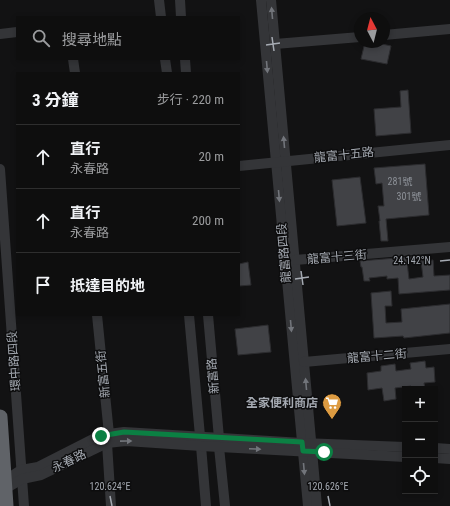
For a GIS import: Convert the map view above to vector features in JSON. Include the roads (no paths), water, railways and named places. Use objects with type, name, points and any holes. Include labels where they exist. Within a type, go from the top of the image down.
[{"type":"highway","points":[[0,416],[6,506]]},
{"type":"street","points":[[159,0],[161,16]]},
{"type":"street","points":[[180,0],[181,16]]},
{"type":"street","name":"龍富路四段","points":[[261,0],[295,260],[304,362],[308,506]]},
{"type":"street","name":"龍富路四段","points":[[271,0],[275,44],[281,161],[307,447],[317,506]]},
{"type":"street","points":[[390,34],[450,29]]},
{"type":"street","points":[[0,34],[16,32]]},
{"type":"street","points":[[275,44],[354,37]]},
{"type":"street","points":[[74,60],[75,72]]},
{"type":"street","points":[[165,60],[166,72]]},
{"type":"street","points":[[185,60],[186,72]]},
{"type":"street","name":"龍富十五路","points":[[240,166],[450,145]]},
{"type":"street","name":"環中路四段","points":[[0,169],[24,506]]},
{"type":"street","name":"龍富十三街","points":[[295,260],[450,247]]},
{"type":"street","name":"新富五街","points":[[97,316],[108,438],[111,506]]},
{"type":"street","name":"新富路","points":[[189,316],[206,506]]},
{"type":"street","name":"新富路","points":[[208,316],[225,506]]},
{"type":"street","name":"龍富十二街","points":[[304,362],[450,349]]},
{"type":"street","points":[[197,411],[216,411]]},
{"type":"street","name":"永春路","points":[[0,486],[101,436],[108,438],[124,432],[200,441],[307,447],[402,456]]},
{"type":"street","name":"永春路","points":[[307,447],[402,447]]},
{"type":"street","points":[[438,448],[450,449]]},
{"type":"street","points":[[438,458],[450,459]]},
{"type":"street","points":[[0,459],[0,486]]},
{"type":"place","name":"全家便利商店","points":[[332,420]]}]
